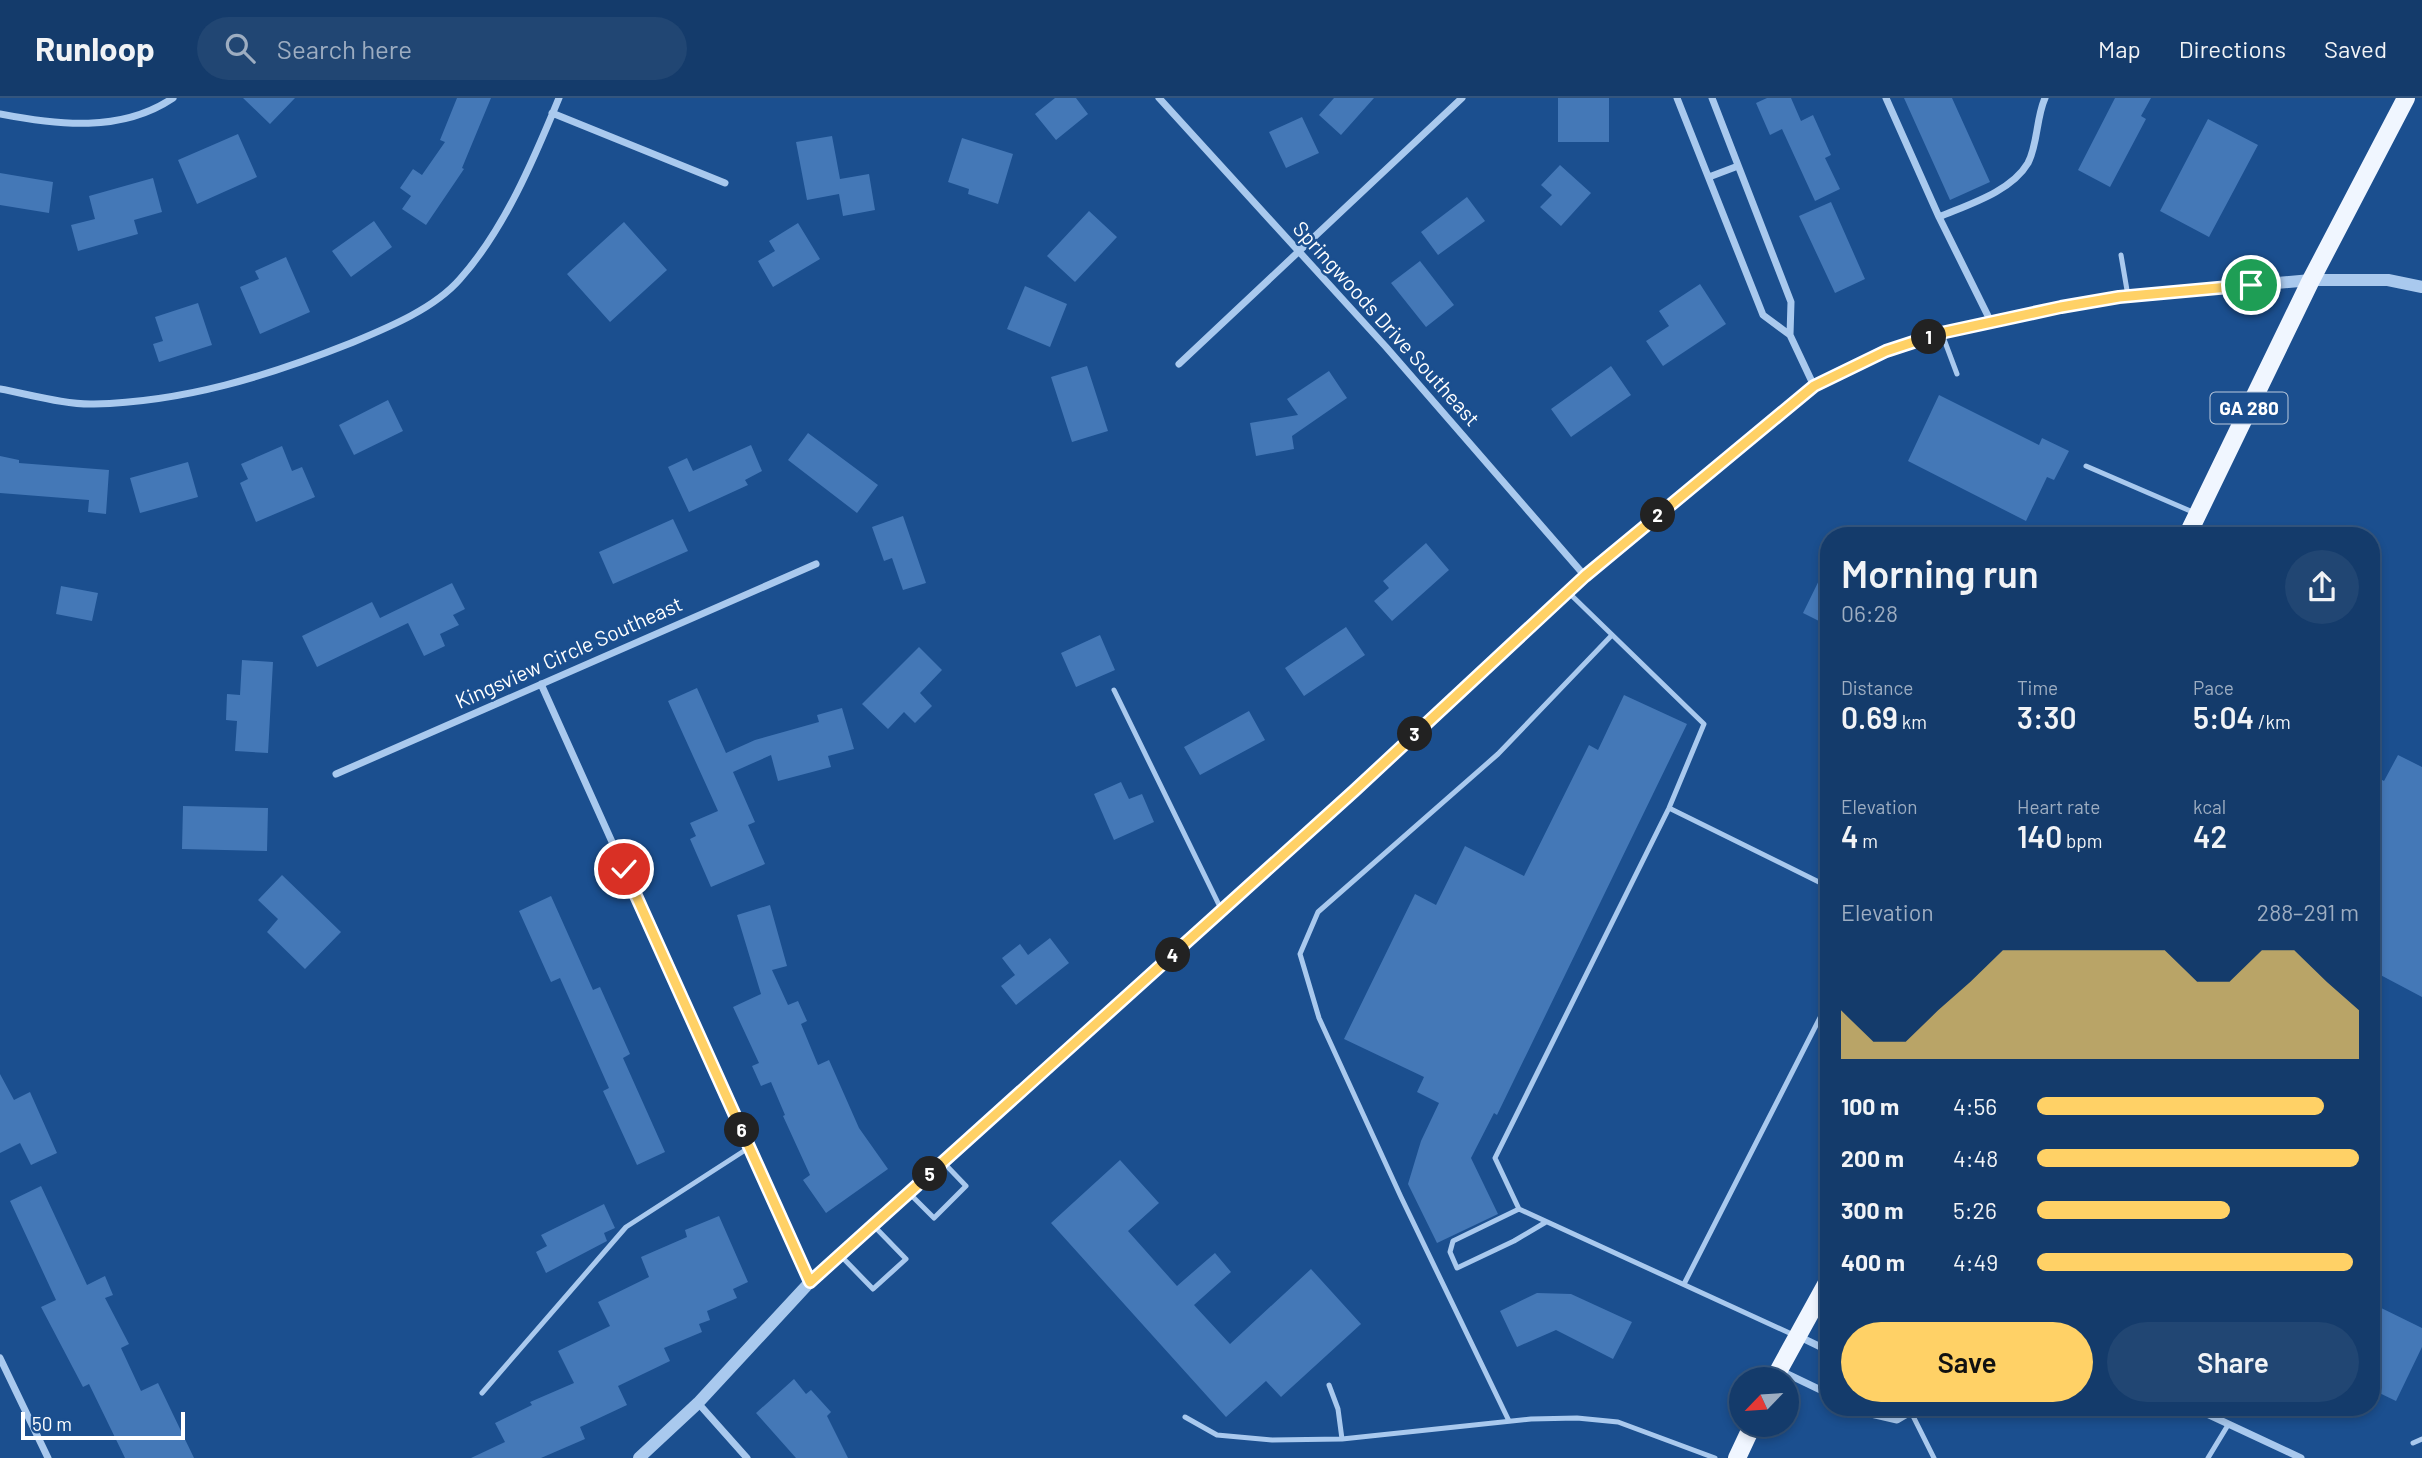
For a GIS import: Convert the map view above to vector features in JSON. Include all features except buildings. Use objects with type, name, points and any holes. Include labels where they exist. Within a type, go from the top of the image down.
[{"type":"main road","name":"GA 280","points":[[2192,527],[2311,280],[2406,98]]},
{"type":"main road","points":[[1780,1367],[1820,1295]]},
{"type":"main road","points":[[1737,1458],[1747,1437]]},
{"type":"street","points":[[0,114],[68,125],[101,123],[133,116],[173,98]]},
{"type":"street","points":[[0,389],[91,405],[166,399],[224,387],[315,357],[403,322],[459,281],[497,231],[559,98]]},
{"type":"street","name":"Springwoods Drive Southeast","points":[[1159,98],[1386,346],[1585,576]]},
{"type":"street","points":[[1179,364],[1462,98]]},
{"type":"street","points":[[1677,98],[1763,315],[1790,335]]},
{"type":"street","points":[[1712,98],[1791,302],[1790,335],[1814,386]]},
{"type":"street","points":[[1886,98],[1939,217],[1992,322]]},
{"type":"street","points":[[1939,217],[1983,198],[2014,179],[2028,162],[2045,98]]},
{"type":"street","points":[[552,113],[725,183]]},
{"type":"street","points":[[1709,177],[1738,166]]},
{"type":"street","points":[[639,1458],[698,1403],[810,1282],[1222,911],[1585,576],[1814,386],[1886,351],[1941,333],[2128,296],[2311,280],[2388,280],[2422,287]]},
{"type":"street","name":"Kingsview Circle Southeast","points":[[336,774],[816,564]]},
{"type":"street","points":[[541,684],[810,1282]]},
{"type":"street","points":[[1796,1336],[1820,1347]]},
{"type":"street","points":[[0,1358],[48,1458]]},
{"type":"street","points":[[1799,1383],[1820,1391]]},
{"type":"street","points":[[698,1403],[747,1458]]},
{"type":"street","points":[[1876,1416],[1897,1420],[1904,1416]]},
{"type":"street","points":[[2210,1416],[2301,1458]]},
{"type":"lane","points":[[2121,255],[2128,296]]},
{"type":"lane","points":[[1941,333],[1957,374]]},
{"type":"lane","points":[[2086,466],[2198,514]]},
{"type":"lane","points":[[1568,592],[1704,724],[1669,808],[1495,1158],[1519,1209],[1796,1336]]},
{"type":"lane","points":[[1509,1421],[1401,1197],[1319,1018],[1300,954],[1318,912],[1498,754],[1612,635]]},
{"type":"lane","points":[[1114,691],[1222,911]]},
{"type":"lane","points":[[1669,808],[1820,883]]},
{"type":"lane","points":[[1684,1284],[1820,1018]]},
{"type":"lane","points":[[482,1393],[626,1227],[750,1147]]},
{"type":"lane","points":[[909,1193],[933,1218],[966,1186],[943,1162]]},
{"type":"lane","points":[[1519,1209],[1453,1241],[1450,1252],[1457,1268],[1514,1241],[1546,1222]]},
{"type":"lane","points":[[840,1255],[873,1289],[906,1259],[873,1225]]},
{"type":"lane","points":[[1329,1385],[1338,1409],[1342,1439]]},
{"type":"lane","points":[[1918,1416],[1934,1458]]},
{"type":"lane","points":[[1185,1417],[1217,1435],[1272,1440],[1342,1439],[1509,1421],[1577,1418],[1618,1422],[1673,1445],[1715,1458]]},
{"type":"lane","points":[[2208,1458],[2228,1425]]},
{"type":"lane","points":[[2413,1443],[2422,1439]]},
{"type":"route","points":[[624,869],[810,1282],[1354,791],[1585,576],[1814,386],[1886,351],[1941,333],[2119,297],[2251,285]]}]
